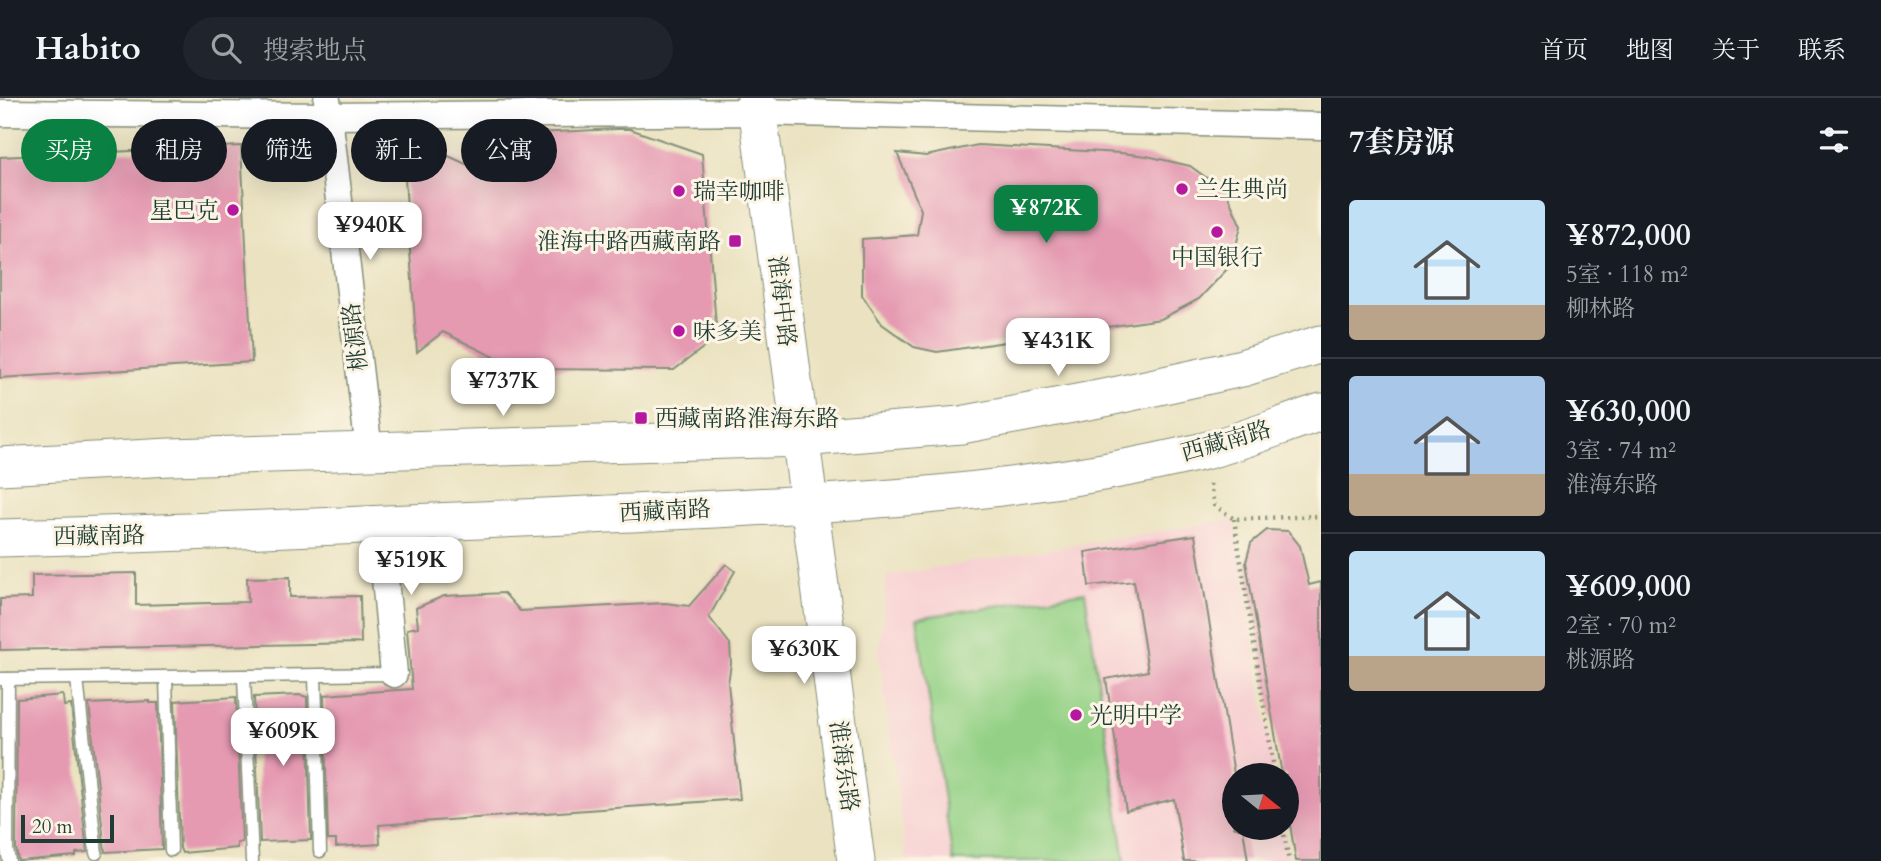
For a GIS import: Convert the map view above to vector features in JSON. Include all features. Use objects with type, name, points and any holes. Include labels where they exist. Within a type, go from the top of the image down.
[{"type":"main road","name":"淮海中路","points":[[757,105],[809,504]]},
{"type":"main road","points":[[0,466],[170,457],[800,438],[961,425],[1242,368],[1321,344]]},
{"type":"main road","name":"西藏南路","points":[[0,538],[380,525],[809,504],[968,491],[1110,471],[1203,451],[1321,412]]},
{"type":"main road","name":"淮海东路","points":[[809,504],[856,861]]},
{"type":"street","points":[[0,113],[327,107],[757,105],[1321,125]]},
{"type":"street","name":"桃源路","points":[[327,107],[369,451]]},
{"type":"street","points":[[380,525],[394,674]]},
{"type":"lane","points":[[9,861],[4,679],[394,674]]},
{"type":"lane","points":[[315,676],[320,851]]},
{"type":"lane","points":[[244,677],[252,861]]},
{"type":"lane","points":[[77,678],[96,853]]},
{"type":"lane","points":[[166,678],[171,850]]},
{"type":"path","points":[[1203,451],[1214,505],[1234,519],[1321,516]]},
{"type":"path","points":[[1234,519],[1273,763]]},
{"type":"path","points":[[1285,840],[1289,861]]},
{"type":"shaded area","name":"光明中学","points":[[1234,519],[1273,763],[1222,763],[1222,840],[1285,840],[1289,861],[907,861],[879,655],[887,576]]},
{"type":"green space","points":[[1085,592],[1125,861],[953,861],[917,618]]},
{"type":"building","points":[[630,129],[702,154],[717,337],[674,370],[519,369],[443,332],[417,352],[405,182],[447,182],[447,155],[461,162],[461,182],[557,182],[557,132]]},
{"type":"building","points":[[978,145],[1121,153],[1190,166],[1226,192],[1241,226],[1231,265],[1199,299],[1161,319],[937,352],[914,347],[882,324],[862,295],[862,239],[917,235],[921,210],[897,153],[926,156]]},
{"type":"building","points":[[241,146],[252,362],[0,378],[0,157],[21,156],[21,182],[117,182],[117,152],[131,151],[131,182],[227,182],[227,147]]},
{"type":"building","points":[[1267,530],[1288,531],[1300,546],[1309,585],[1321,582],[1321,861],[1296,861],[1293,840],[1299,840],[1299,763],[1280,763],[1246,562],[1251,543]]},
{"type":"building","points":[[1195,535],[1232,763],[1222,763],[1222,840],[1245,840],[1248,861],[1184,861],[1174,799],[1126,811],[1106,679],[1148,671],[1134,581],[1089,586],[1085,552]]},
{"type":"building","points":[[726,564],[735,571],[709,617],[730,644],[728,683],[740,799],[379,825],[380,844],[336,847],[336,840],[328,840],[324,695],[412,689],[407,629],[418,627],[416,608],[444,596],[504,593],[520,611],[665,603],[689,606]]},
{"type":"building","points":[[136,573],[136,605],[248,602],[247,578],[290,577],[290,597],[360,596],[361,643],[0,650],[0,599],[32,598],[32,575]]},
{"type":"building","points":[[63,695],[64,706],[71,705],[87,852],[76,853],[76,856],[18,861],[17,699]]},
{"type":"building","points":[[236,697],[242,842],[237,843],[237,848],[182,853],[175,701]]},
{"type":"building","points":[[254,697],[307,697],[311,840],[260,842]]},
{"type":"building","points":[[150,701],[158,703],[162,849],[105,852],[89,704]]},
{"type":"place","name":"兰生典尚","points":[[1182,189]]},
{"type":"place","name":"瑞幸咖啡","points":[[679,191]]},
{"type":"place","name":"星巴克","points":[[233,210]]},
{"type":"place","name":"中国银行","points":[[1217,232]]},
{"type":"place","name":"淮海中路西藏南路","points":[[735,241]]},
{"type":"place","name":"味多美","points":[[679,331]]},
{"type":"place","name":"西藏南路淮海东路","points":[[641,418]]},
{"type":"place","name":"光明中学","points":[[1076,715]]}]
